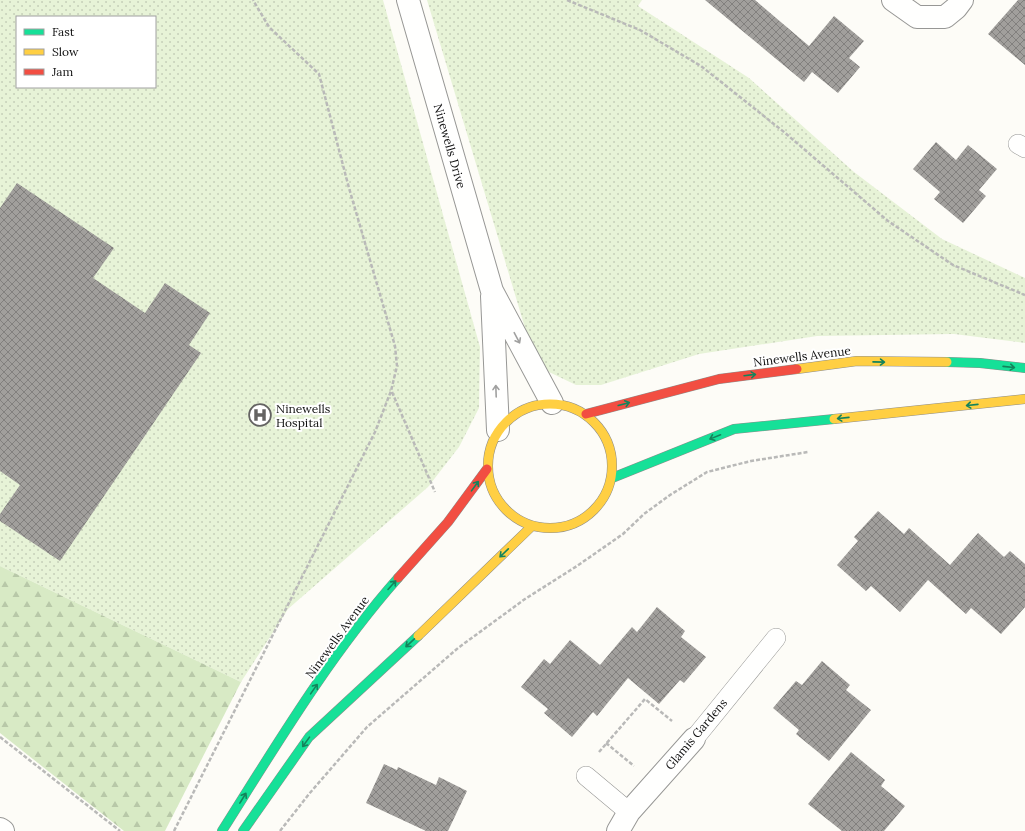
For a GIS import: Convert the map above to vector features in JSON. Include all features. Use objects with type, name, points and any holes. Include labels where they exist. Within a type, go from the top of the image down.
[{"type":"street","name":"Ninewells Drive","points":[[408,0],[492,291],[552,403]]},
{"type":"street","points":[[893,0],[917,16],[945,17],[956,8],[962,0]]},
{"type":"street","name":"Ninewells Drive","points":[[492,291],[498,430]]},
{"type":"street","name":"Ninewells Avenue","points":[[586,414],[719,379],[856,362],[980,363],[1025,368]]},
{"type":"street","points":[[612,478],[734,430],[1025,399]]},
{"type":"street","points":[[552,403],[570,406],[586,414],[599,427],[608,442],[612,460],[612,478],[606,495],[596,509],[582,520],[567,526],[549,528],[532,526],[515,518],[500,505],[491,488],[487,469],[489,449],[498,430],[512,415],[531,406],[552,403]]},
{"type":"street","name":"Ninewells Avenue","points":[[222,831],[293,718],[370,609],[448,522],[487,469]]},
{"type":"street","points":[[243,831],[309,737],[422,632],[532,526]]},
{"type":"street","name":"Glamis Gardens","points":[[618,831],[629,812],[694,739]]},
{"type":"lane","name":"Glamis Gardens","points":[[694,739],[776,638]]},
{"type":"lane","points":[[586,776],[629,812]]},
{"type":"path","points":[[174,831],[375,432],[391,392],[397,366],[394,346],[349,188],[319,74],[269,27],[253,0]]},
{"type":"path","points":[[567,0],[640,30],[701,66],[784,132],[888,221],[953,265],[1025,296]]},
{"type":"path","points":[[391,392],[448,522]]},
{"type":"path","points":[[280,831],[309,794],[367,726],[458,648],[525,599],[577,566],[622,534],[644,514],[670,495],[707,472],[751,461],[814,451]]},
{"type":"path","points":[[586,776],[588,765],[645,699],[694,739]]},
{"type":"path","points":[[0,737],[120,831]]},
{"type":"path","points":[[606,744],[655,783]]},
{"type":"green space","name":"Ninewells Hospital","points":[[0,0],[383,0],[480,347],[479,408],[459,447],[428,487],[288,609],[241,682],[0,566]]},
{"type":"green space","points":[[427,0],[642,0],[638,6],[749,78],[854,172],[942,239],[1025,278],[1025,343],[954,334],[817,336],[699,354],[601,385],[576,385],[549,372],[531,348]]},
{"type":"green space","points":[[0,566],[241,682],[165,831],[124,831],[0,733]]},
{"type":"building","points":[[705,0],[755,0],[809,46],[834,16],[864,41],[849,58],[860,67],[838,93],[812,72],[804,82]]},
{"type":"building","points":[[1018,0],[1025,0],[1025,65],[988,34]]},
{"type":"building","points":[[936,142],[956,160],[968,145],[997,169],[979,190],[986,196],[963,223],[934,199],[940,192],[913,169]]},
{"type":"building","points":[[17,183],[114,248],[93,278],[145,313],[165,283],[210,313],[189,345],[201,353],[60,561],[0,521],[0,514],[20,485],[0,471],[0,208]]},
{"type":"building","points":[[878,511],[904,534],[909,528],[950,565],[978,533],[1004,557],[1010,551],[1025,564],[1025,607],[1001,634],[971,608],[966,614],[928,580],[900,612],[871,586],[866,591],[837,565],[858,541],[854,537]]},
{"type":"building","points":[[657,607],[685,631],[681,637],[706,657],[684,683],[680,680],[659,704],[628,678],[597,716],[593,712],[572,737],[544,713],[548,709],[521,687],[544,659],[550,664],[570,640],[600,665],[632,627],[637,632]]},
{"type":"building","points":[[822,661],[850,685],[846,690],[871,710],[829,761],[796,734],[799,730],[773,708],[796,681],[802,685]]},
{"type":"building","points":[[851,752],[885,780],[881,786],[905,806],[884,831],[842,831],[808,804]]},
{"type":"building","points":[[384,764],[397,770],[398,767],[436,785],[439,777],[467,791],[448,831],[426,831],[366,803]]},
{"type":"traffic: fast","points":[[947,362],[980,363],[1025,368]]},
{"type":"traffic: fast","points":[[612,478],[734,429],[834,419]]},
{"type":"traffic: fast","points":[[222,831],[284,733],[327,669],[373,607],[398,578]]},
{"type":"traffic: fast","points":[[243,831],[309,737],[418,636]]},
{"type":"traffic: slow","points":[[797,369],[857,361],[947,362]]},
{"type":"traffic: slow","points":[[834,419],[1025,399]]},
{"type":"traffic: slow","points":[[556,404],[574,408],[585,414],[598,426],[608,442],[612,466],[608,490],[602,501],[590,514],[568,526],[544,528],[526,524],[515,518],[502,506],[490,484],[488,460],[492,442],[498,431],[510,418],[532,406],[556,404]]},
{"type":"traffic: slow","points":[[418,636],[532,526]]},
{"type":"traffic: jam","points":[[586,414],[719,379],[797,369]]},
{"type":"traffic: jam","points":[[398,578],[448,522],[487,469]]},
{"type":"place","name":"Ninewells Hospital","points":[[260,415]]}]
